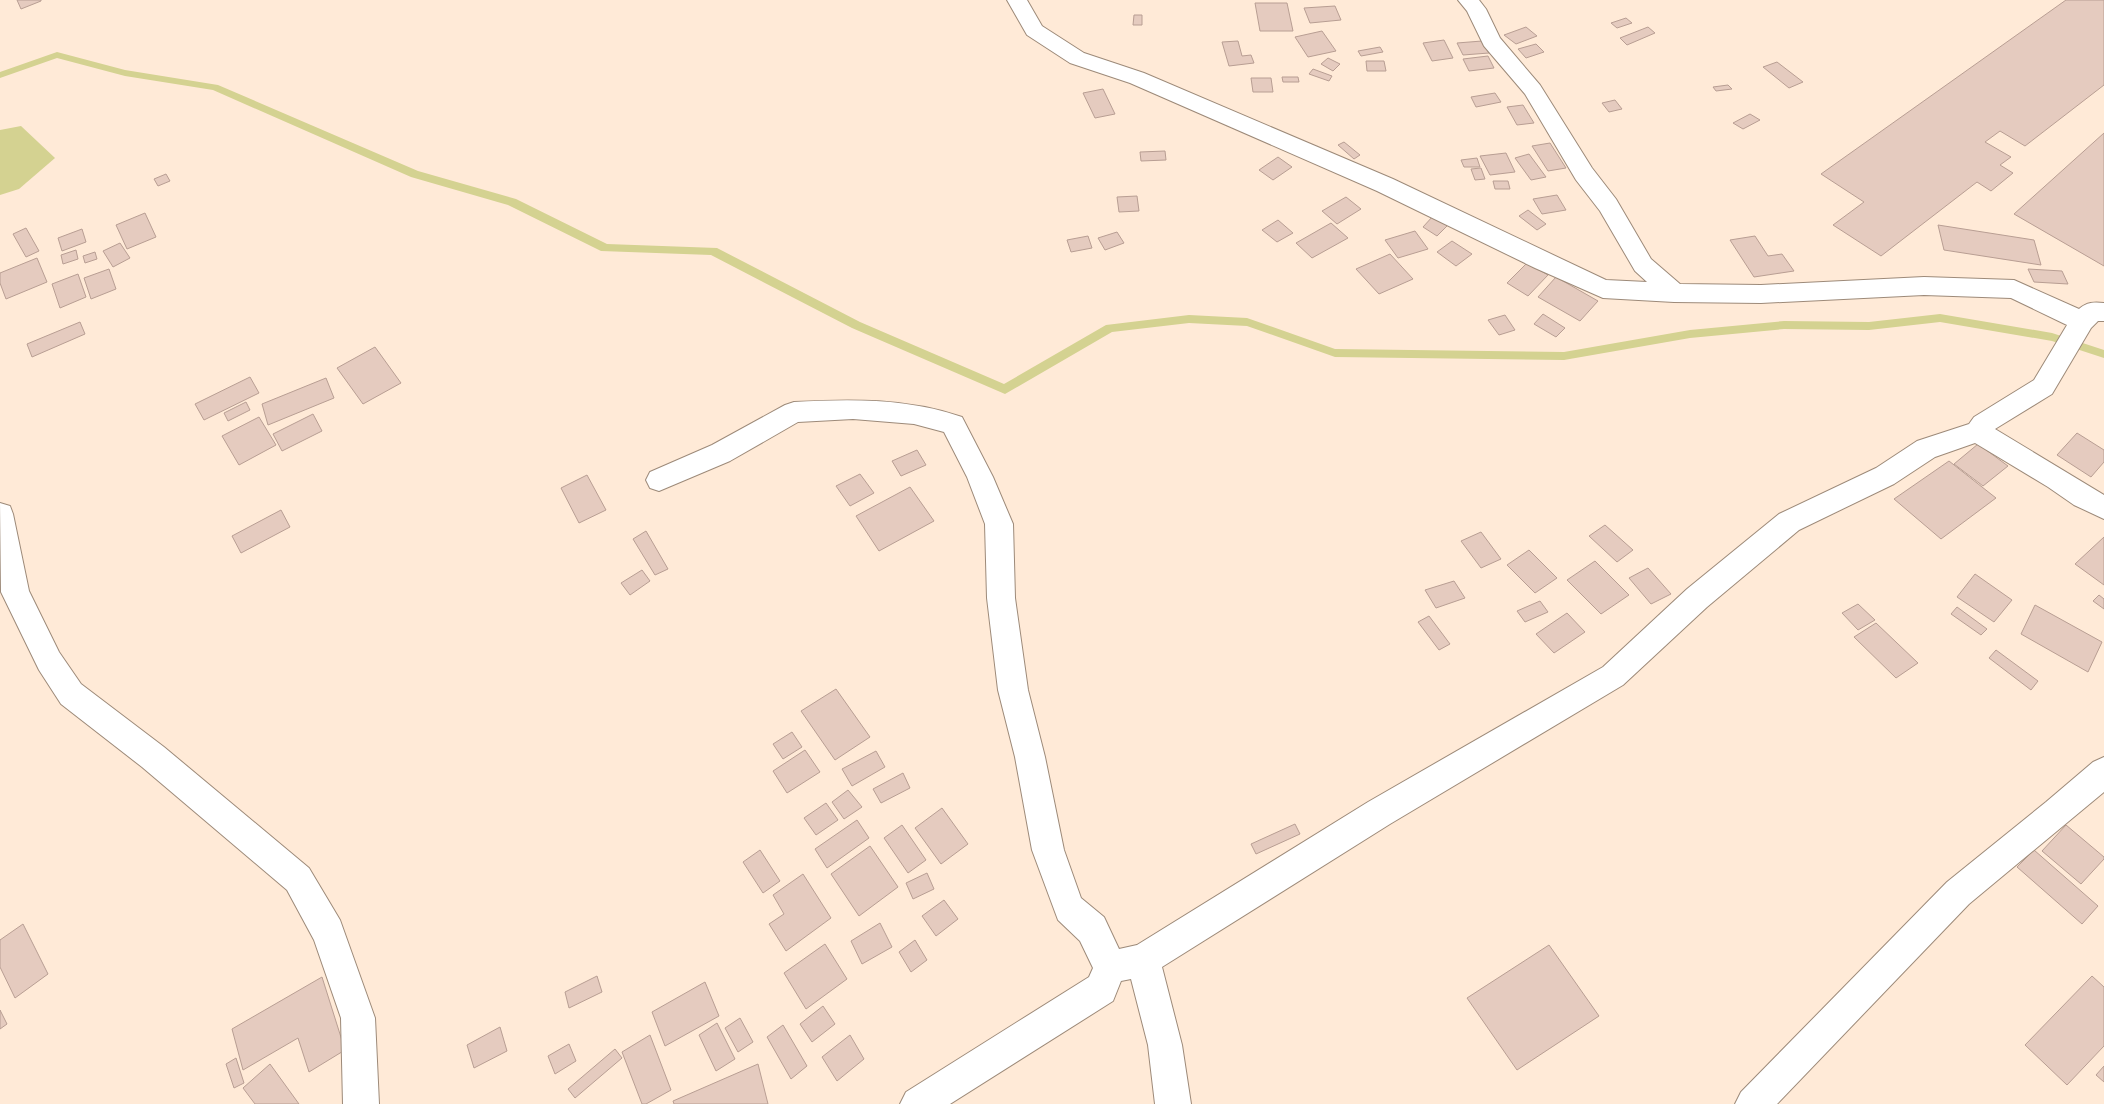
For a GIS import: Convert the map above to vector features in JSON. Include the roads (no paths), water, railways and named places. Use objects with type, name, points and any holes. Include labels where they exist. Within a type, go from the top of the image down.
[{"type":"street","points":[[1017,0],[1034,30],[1077,58],[1137,78],[1386,185],[1543,262],[1603,289],[1674,293],[1770,293],[1924,286],[2014,288],[2093,316],[2043,387],[1983,424],[1978,432],[1926,449],[1885,476],[1789,522],[1697,598],[1613,676],[1379,813],[1143,960],[1110,967]]},
{"type":"street","points":[[1468,0],[1476,9],[1491,41],[1533,90],[1584,174],[1608,206],[1643,265],[1674,293]]},
{"type":"street","points":[[659,480],[721,453],[794,412],[852,408],[914,414],[953,424],[980,478],[999,524],[1001,598],[1013,690],[1030,757],[1048,850],[1069,909],[1092,929],[1110,967],[1101,989],[918,1104]]},
{"type":"street","points":[[1978,432],[2104,508]]},
{"type":"street","points":[[0,514],[15,592],[49,661],[71,694],[153,756],[232,826],[298,879],[328,932],[358,1018],[361,1104]]},
{"type":"street","points":[[1753,1104],[1958,893],[2057,813],[2104,772]]},
{"type":"street","points":[[1143,960],[1164,1046],[1173,1104]]},
{"type":"waterway","points":[[0,75],[57,55],[125,73],[215,87],[415,174],[512,202],[605,248],[713,251],[856,325],[1005,389],[1110,328],[1189,319],[1247,322],[1335,353],[1564,356],[1690,334],[1784,325],[1869,326],[1940,318],[2052,337],[2104,354]]}]
